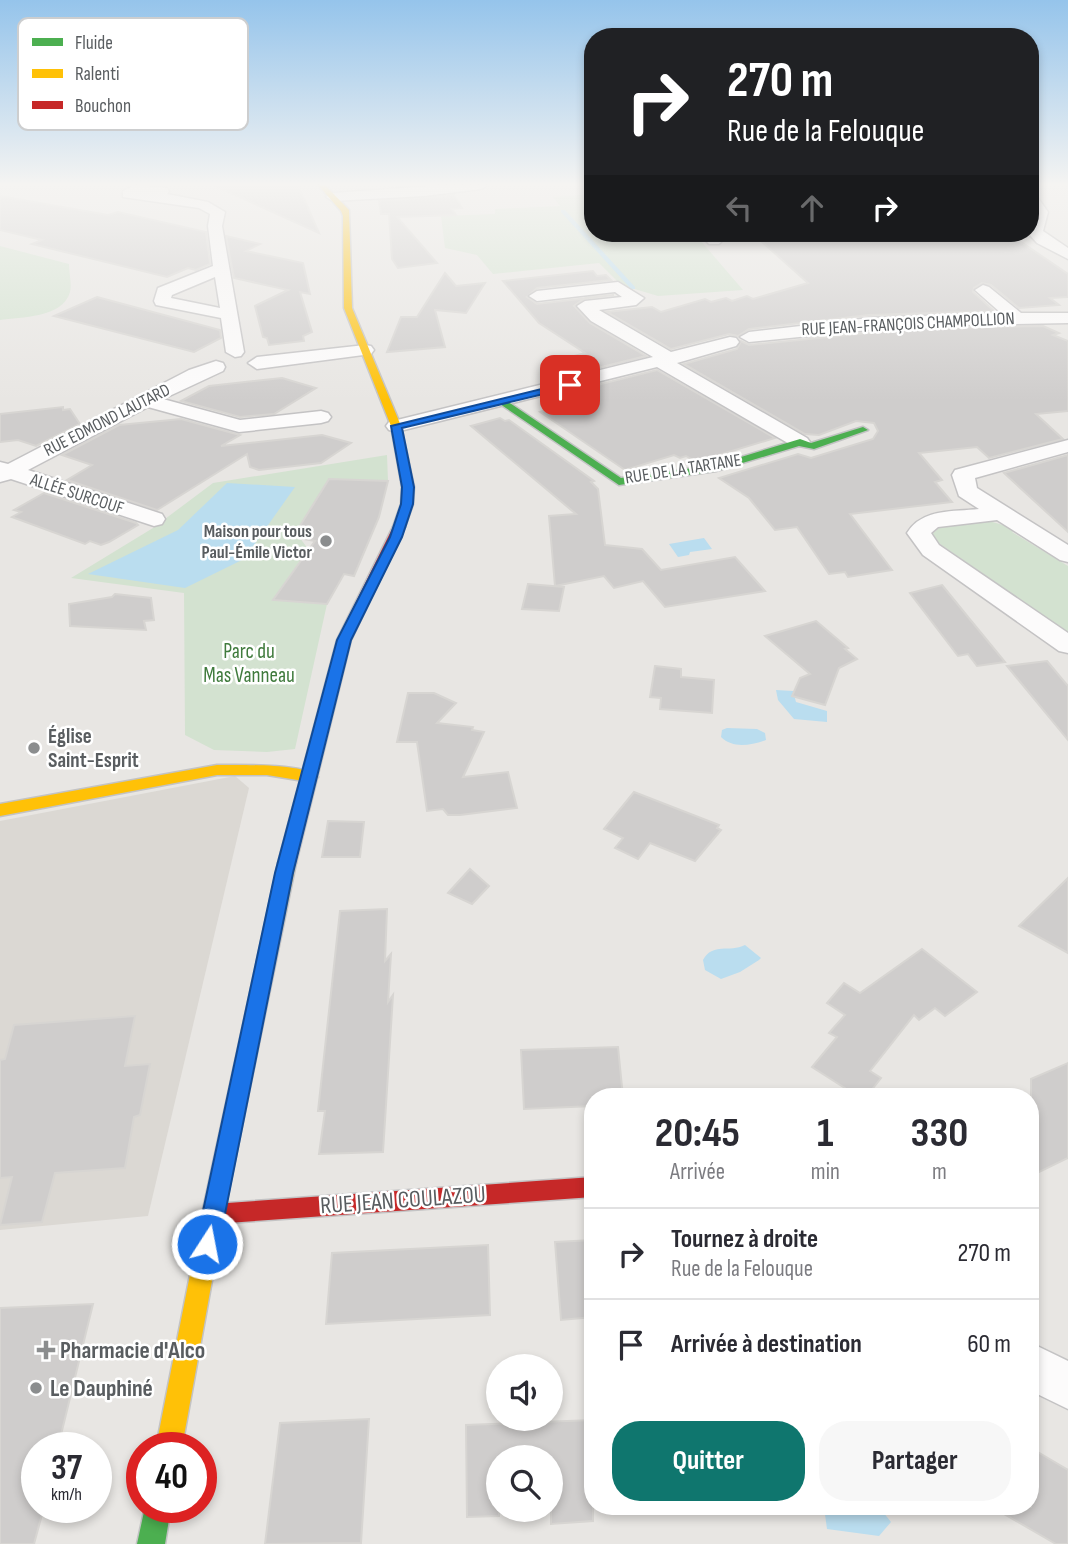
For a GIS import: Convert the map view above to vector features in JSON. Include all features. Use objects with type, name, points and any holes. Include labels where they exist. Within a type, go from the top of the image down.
[{"type":"street","points":[[220,257],[235,352]]},
{"type":"street","points":[[172,1432],[213,1214],[284,873],[344,640],[396,537],[407,504],[408,487],[396,426],[348,308],[347,257]]},
{"type":"street","points":[[222,268],[164,292],[162,301],[229,315]]},
{"type":"street","points":[[537,296],[618,287],[636,298],[585,306]]},
{"type":"street","points":[[983,290],[1017,318]]},
{"type":"street","points":[[571,292],[597,317],[800,442]]},
{"type":"street","name":"RUE JEAN-FRANÇOIS CHAMPOLLION","points":[[396,426],[740,340],[838,326],[1068,318]]},
{"type":"street","points":[[256,359],[235,352],[217,357],[213,362],[216,367],[234,370],[256,359],[362,345]]},
{"type":"street","name":"RUE EDMOND LAUTARD","points":[[3,472],[216,367]]},
{"type":"street","points":[[146,400],[239,426],[321,417]]},
{"type":"street","name":"RUE DE LA TARTANE","points":[[504,401],[618,482],[716,468],[800,442],[810,447],[863,430]]},
{"type":"street","points":[[1068,446],[964,475],[967,491],[1068,555]]},
{"type":"street","name":"ALLÉE SURCOUF","points":[[3,472],[154,519]]},
{"type":"street","points":[[999,513],[932,521],[923,526],[919,534],[931,550],[1068,645]]},
{"type":"street","points":[[0,810],[217,770],[267,770],[310,777]]},
{"type":"street","name":"RUE JEAN COULAZOU","points":[[213,1214],[584,1188]]},
{"type":"street","points":[[1039,1370],[1068,1386]]},
{"type":"street","points":[[151,1544],[155,1523]]},
{"type":"shaded area","points":[[235,776],[249,788],[148,1216],[0,1230],[0,821]]},
{"type":"green space","points":[[0,257],[42,257],[69,264],[71,289],[66,301],[59,307],[40,315],[0,320]]},
{"type":"green space","points":[[479,257],[715,257],[743,290],[658,296],[621,285],[599,263],[493,274]]},
{"type":"green space","name":"Parc du Mas Vanneau","points":[[387,455],[388,481],[293,537],[300,538],[308,549],[273,600],[327,604],[295,749],[267,752],[214,750],[185,735],[184,593],[71,578],[153,528],[213,483]]},
{"type":"green space","points":[[989,521],[1017,529],[1012,532],[1068,566],[1068,632],[937,542],[932,534],[945,523]]},
{"type":"water","points":[[227,483],[295,487],[244,559],[185,588],[88,574],[178,530]]},
{"type":"water","points":[[704,538],[712,549],[690,552],[689,555],[678,557],[669,544]]},
{"type":"water","points":[[776,690],[793,691],[796,702],[827,711],[827,722],[794,719],[778,700]]},
{"type":"water","points":[[757,729],[765,733],[766,740],[737,745],[721,737],[722,730]]},
{"type":"water","points":[[745,945],[761,958],[740,972],[721,979],[705,970],[703,960],[712,951]]},
{"type":"water","points":[[825,1515],[885,1515],[891,1522],[879,1536],[827,1529]]},
{"type":"building","points":[[85,257],[209,257],[210,264],[196,270],[188,268],[167,277]]},
{"type":"building","points":[[230,257],[275,257],[303,263],[310,294],[300,292],[312,332],[303,336],[304,341],[269,345],[267,338],[263,337],[255,306],[288,290],[234,278]]},
{"type":"building","points":[[432,257],[437,263],[398,268],[392,259]]},
{"type":"building","points":[[779,257],[1043,257],[1068,274],[1068,297],[1050,298],[1059,305],[1019,308],[991,285],[982,283],[974,288],[973,292],[994,311],[869,315],[749,329],[738,336],[729,334],[671,349],[607,312],[652,307],[661,312],[705,299],[711,302],[726,298],[732,301],[747,296],[753,299],[808,283]]},
{"type":"building","points":[[593,271],[597,276],[606,275],[611,280],[537,288],[527,297],[537,304],[584,298],[574,306],[590,323],[646,356],[569,375],[556,361],[585,353],[539,323],[503,281]]},
{"type":"building","points":[[445,273],[456,286],[485,283],[466,313],[435,310],[445,347],[387,352],[401,317],[417,317]]},
{"type":"building","points":[[97,297],[220,330],[221,338],[194,352],[54,316]]},
{"type":"building","points":[[1043,326],[1059,333],[1053,335],[1068,341],[1068,411],[1036,414],[1063,439],[989,458],[977,447],[919,453],[942,480],[935,482],[952,502],[850,514],[892,570],[848,577],[845,572],[829,574],[797,527],[775,530],[749,498],[719,478],[798,454],[811,458],[873,439],[878,431],[874,423],[856,421],[819,435],[805,434],[684,364],[737,349],[741,341],[749,345],[908,329]]},
{"type":"building","points":[[657,370],[775,438],[712,457],[693,460],[674,455],[625,470],[540,412],[589,398],[581,389]]},
{"type":"building","points":[[282,378],[316,388],[274,414],[240,417],[181,401],[209,386]]},
{"type":"building","points":[[63,407],[63,410],[70,409],[80,424],[36,446],[18,440],[0,442],[0,414]]},
{"type":"building","points":[[500,418],[509,420],[594,481],[591,482],[598,489],[605,545],[642,549],[661,570],[735,557],[765,591],[665,607],[643,581],[614,588],[604,576],[555,586],[549,516],[576,514],[471,426]]},
{"type":"building","points":[[181,419],[240,435],[221,446],[322,435],[351,443],[321,463],[259,470],[250,467],[247,454],[157,510],[67,480],[92,465],[62,455],[119,425]]},
{"type":"building","points":[[1068,455],[1068,532],[1004,473]]},
{"type":"building","name":"Maison pour tous Paul-Émile Victor","points":[[329,479],[388,481],[379,517],[354,576],[344,574],[327,604],[273,600],[315,541],[293,537]]},
{"type":"building","points":[[44,493],[138,525],[101,545],[90,541],[85,544],[12,517],[21,512],[14,510]]},
{"type":"building","points":[[528,584],[564,587],[559,611],[522,609]]},
{"type":"building","points":[[942,585],[1005,662],[977,666],[968,654],[958,656],[910,593]]},
{"type":"building","points":[[115,594],[151,598],[154,620],[144,621],[146,630],[70,626],[69,604],[112,597]]},
{"type":"building","points":[[816,621],[857,659],[839,668],[825,705],[792,696],[800,678],[810,674],[765,636]]},
{"type":"building","points":[[1047,661],[1068,686],[1068,740],[1007,666]]},
{"type":"building","points":[[655,666],[681,669],[681,677],[714,680],[712,713],[660,709],[661,698],[650,697]]},
{"type":"building","points":[[408,693],[434,693],[456,703],[437,723],[473,727],[472,730],[484,732],[463,777],[508,772],[517,808],[460,815],[448,815],[443,809],[427,811],[417,742],[397,742]]},
{"type":"building","points":[[634,792],[719,825],[717,828],[721,830],[695,861],[650,843],[638,859],[615,848],[623,838],[604,829]]},
{"type":"building","points":[[328,821],[364,822],[360,857],[322,857]]},
{"type":"building","points":[[470,869],[489,886],[472,904],[448,893]]},
{"type":"building","points":[[1068,878],[1068,953],[1019,926]]},
{"type":"building","points":[[387,909],[385,961],[391,954],[388,1002],[393,995],[383,1152],[319,1154],[325,1111],[318,1111],[340,911]]},
{"type":"building","points":[[922,949],[977,992],[945,1016],[935,1008],[919,1020],[914,1015],[870,1071],[881,1078],[873,1088],[845,1088],[812,1067],[837,1037],[829,1033],[845,1015],[827,1003],[844,983],[860,993]]},
{"type":"building","points":[[135,1016],[125,1066],[150,1064],[140,1115],[134,1117],[125,1168],[55,1173],[42,1222],[0,1225],[12,1177],[0,1178],[0,1060],[5,1059],[14,1025]]},
{"type":"building","points":[[618,1047],[622,1088],[584,1088],[584,1106],[524,1109],[521,1050]]},
{"type":"building","points":[[1068,1063],[1068,1158],[1039,1172],[1039,1088],[1031,1088],[1031,1079]]},
{"type":"building","points":[[584,1240],[584,1318],[561,1320],[555,1242]]},
{"type":"building","points":[[488,1245],[490,1315],[326,1324],[332,1253]]},
{"type":"building","name":"Le Dauphiné","points":[[93,1304],[62,1432],[21,1432],[21,1523],[40,1523],[34,1544],[0,1544],[0,1308]]},
{"type":"building","points":[[369,1419],[361,1543],[265,1544],[280,1423]]},
{"type":"building","points":[[584,1420],[584,1515],[593,1515],[593,1521],[551,1524],[563,1522],[563,1445],[486,1445],[486,1516],[467,1517],[466,1425],[486,1424],[486,1431],[563,1431],[563,1421]]},
{"type":"building","points":[[1039,1453],[1068,1470],[1068,1544],[1056,1544],[1006,1515],[1039,1515]]},
{"type":"waterway","points":[[605,257],[633,288]]},
{"type":"traffic: fast","points":[[504,402],[619,482],[716,468],[800,442],[810,447],[863,430]]},
{"type":"traffic: fast","points":[[151,1544],[155,1523]]},
{"type":"traffic: slow","points":[[347,257],[348,308],[396,426],[408,487],[407,504],[399,527]]},
{"type":"traffic: slow","points":[[0,810],[217,770],[267,770],[310,777]]},
{"type":"traffic: slow","points":[[172,1432],[213,1214],[287,863]]},
{"type":"traffic: jam","points":[[287,863],[344,640],[399,527]]},
{"type":"traffic: jam","points":[[213,1214],[584,1188]]},
{"type":"place","name":"Maison pour tous Paul-Émile Victor","points":[[326,541]]},
{"type":"place","name":"Église Saint-Esprit","points":[[34,748]]},
{"type":"place","name":"Pharmacie d'Alco","points":[[46,1350]]},
{"type":"place","name":"Le Dauphiné","points":[[36,1388]]},
{"type":"route","points":[[207,1244],[284,873],[344,640],[396,537],[407,504],[408,487],[396,426],[570,385]]}]
